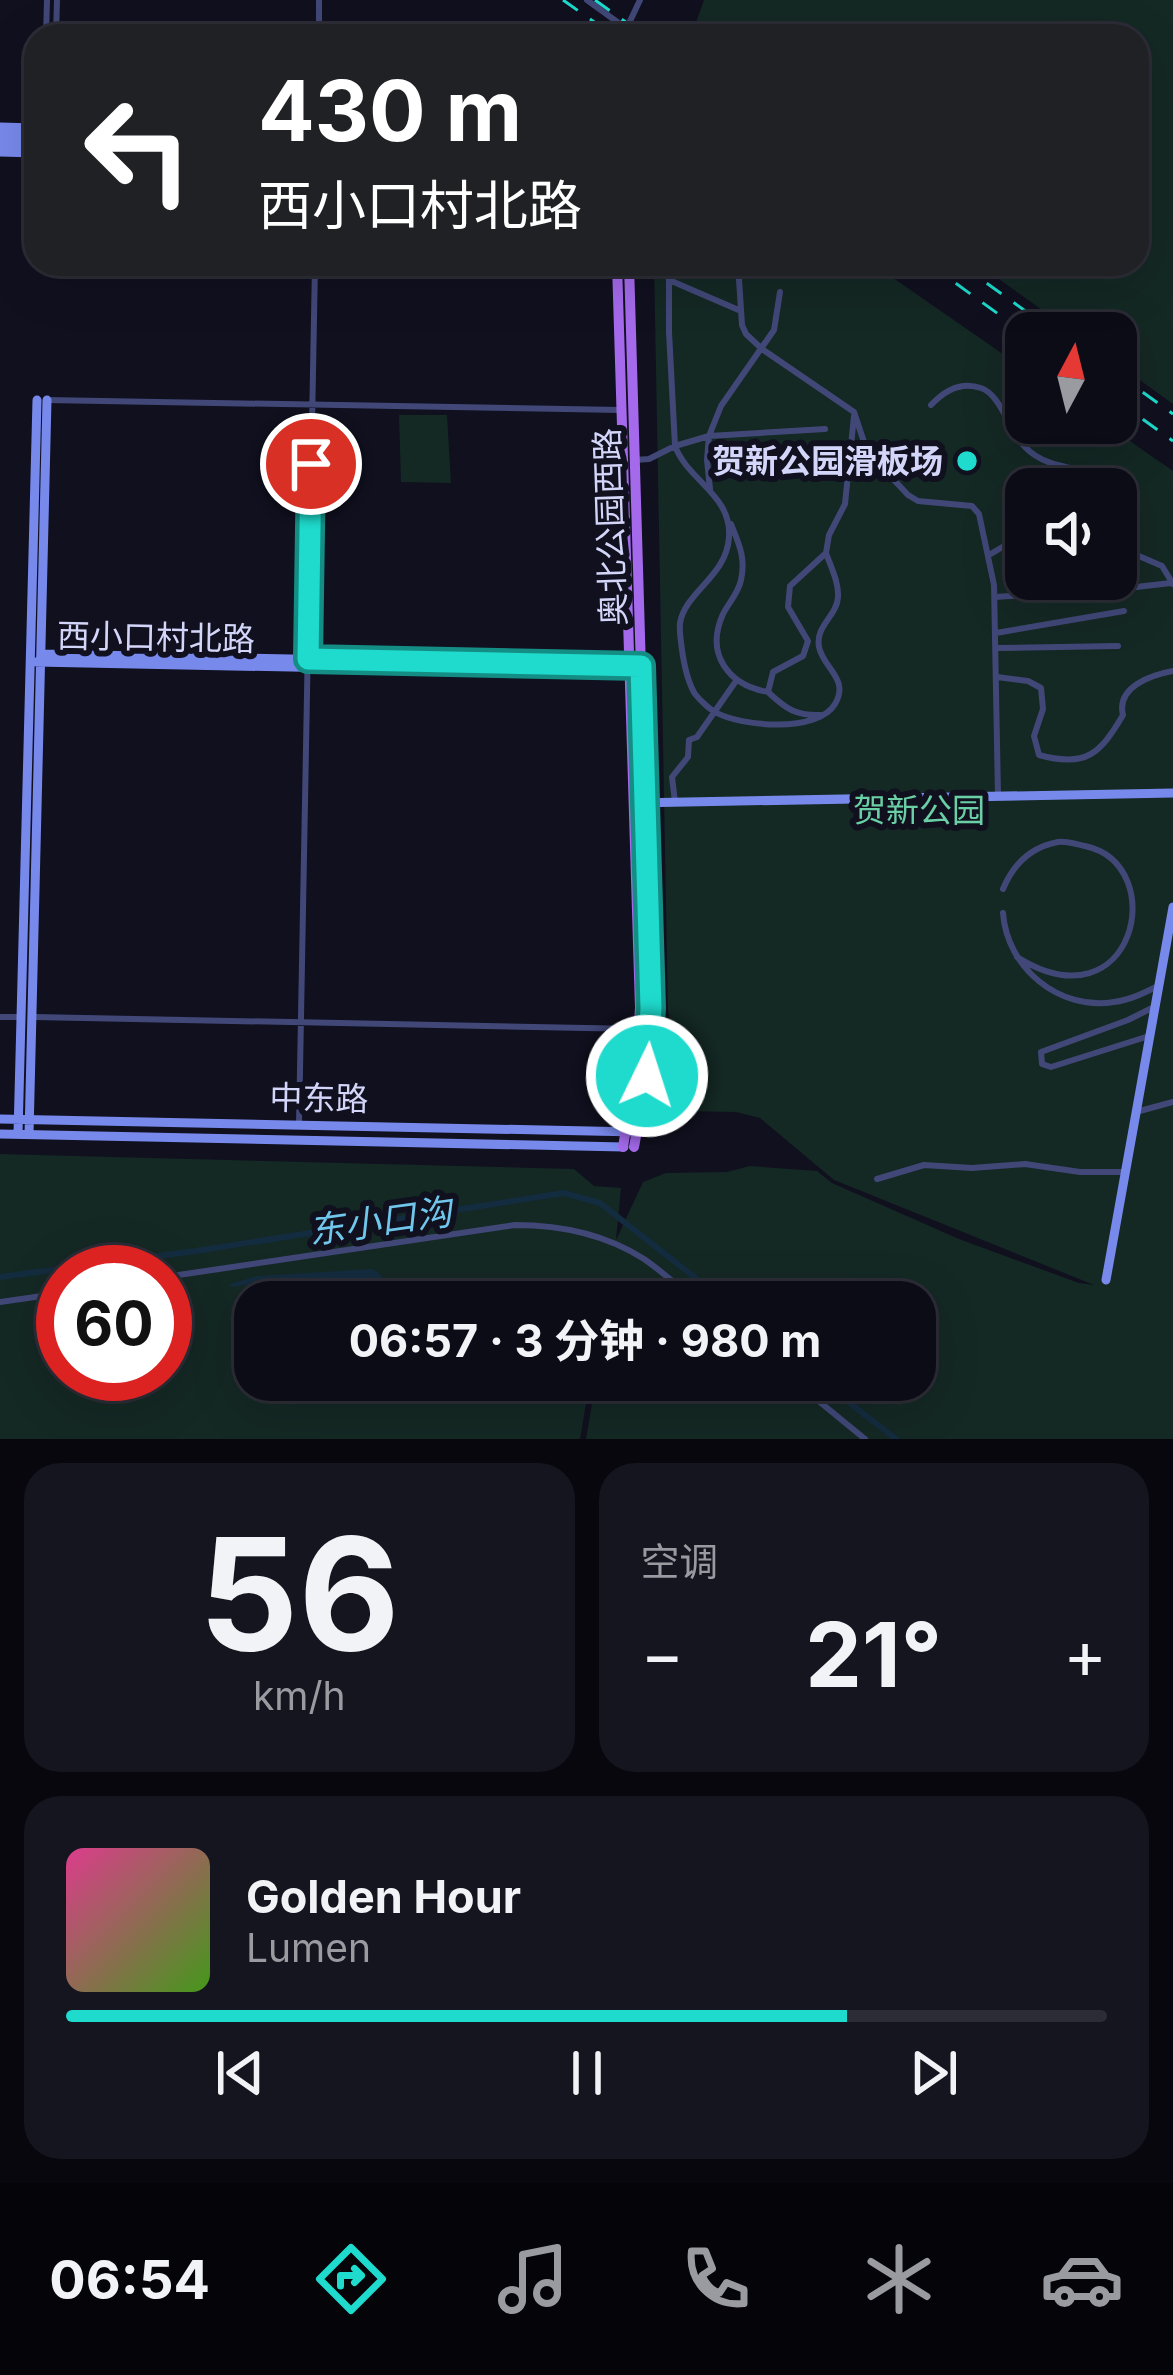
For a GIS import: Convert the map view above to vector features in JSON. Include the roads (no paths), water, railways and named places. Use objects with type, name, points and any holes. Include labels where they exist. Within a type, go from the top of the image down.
[{"type":"main road","name":"奥北公园西路","points":[[616,276],[635,670],[645,1029],[628,1147]]},
{"type":"main road","name":"奥北公园西路","points":[[629,276],[635,670]]},
{"type":"street","points":[[587,0],[616,24]]},
{"type":"street","points":[[299,1125],[315,276]]},
{"type":"street","points":[[668,276],[675,446],[692,475],[724,506],[743,549],[737,594],[718,628],[717,648],[723,665],[736,681],[768,692],[802,716],[825,715]]},
{"type":"street","points":[[739,276],[746,334],[854,412],[867,451],[908,495],[918,501],[972,506],[979,514],[994,597],[998,796]]},
{"type":"street","points":[[668,280],[741,311]]},
{"type":"street","points":[[710,489],[709,436],[721,406],[773,330],[780,292]]},
{"type":"street","points":[[931,405],[953,388],[978,387],[997,400],[1012,431],[1033,454],[1120,484],[1132,496],[1132,553],[1162,566],[1172,584],[994,597]]},
{"type":"street","points":[[24,1134],[42,400],[621,410]]},
{"type":"street","points":[[724,506],[730,534],[725,555],[712,579],[684,611],[680,625],[685,669],[694,693],[714,712],[738,721],[796,724],[825,715],[837,702],[840,686],[817,642],[838,599],[826,554],[829,535],[845,504],[854,412]]},
{"type":"street","points":[[635,460],[709,436],[825,429]]},
{"type":"street","points":[[988,555],[1005,545]]},
{"type":"street","points":[[768,692],[773,672],[803,656],[808,641],[788,608],[790,586],[826,554]]},
{"type":"street","points":[[996,633],[1124,611]]},
{"type":"street","points":[[996,648],[1118,646]]},
{"type":"street","name":"西小口村北路","points":[[36,658],[635,670]]},
{"type":"street","points":[[997,676],[1041,688],[1043,709],[1034,736],[1039,755],[1061,761],[1103,748],[1124,715],[1123,698],[1149,677],[1173,671]]},
{"type":"street","points":[[675,802],[672,777],[688,757],[688,740],[698,736],[736,681]]},
{"type":"street","points":[[639,803],[1173,793]]},
{"type":"street","points":[[1003,889],[1027,854],[1061,841],[1102,850],[1126,877],[1132,895],[1133,917],[1126,943],[1096,970],[1059,976],[1017,957]]},
{"type":"street","points":[[1106,1280],[1154,1007],[1168,967],[1173,908]]},
{"type":"street","points":[[1003,913],[1017,957],[1033,977],[1061,995],[1114,1002],[1159,986]]},
{"type":"street","points":[[1149,1036],[1051,1067],[1042,1064],[1041,1052],[1154,1007]]},
{"type":"street","points":[[0,1017],[645,1029]]},
{"type":"street","points":[[1136,1113],[1173,1102]]},
{"type":"street","name":"中东路","points":[[0,1119],[631,1131]]},
{"type":"street","name":"中东路","points":[[0,1134],[628,1147]]},
{"type":"street","points":[[877,1178],[924,1166],[1025,1164],[1125,1172]]},
{"type":"street","points":[[192,1273],[514,1225],[548,1225],[577,1230],[643,1258],[671,1281]]},
{"type":"street","points":[[0,1302],[36,1297]]},
{"type":"street","points":[[819,1401],[865,1439]]},
{"type":"water","points":[[372,1269],[385,1281],[240,1281]]},
{"type":"waterway","name":"东小口沟","points":[[0,1277],[564,1193],[600,1203],[699,1281]]},
{"type":"waterway","name":"东小口沟","points":[[847,1401],[896,1439]]},
{"type":"railway","points":[[563,0],[597,24]]},
{"type":"railway","points":[[595,0],[628,24]]},
{"type":"railway","points":[[946,276],[1005,319]]},
{"type":"railway","points":[[977,276],[1027,312]]},
{"type":"railway","points":[[1137,388],[1173,414]]},
{"type":"railway","points":[[1137,415],[1173,441]]},
{"type":"place","name":"贺新公园滑板场","points":[[967,461]]},
{"type":"park label","name":"贺新公园","points":[[919,810]]}]
